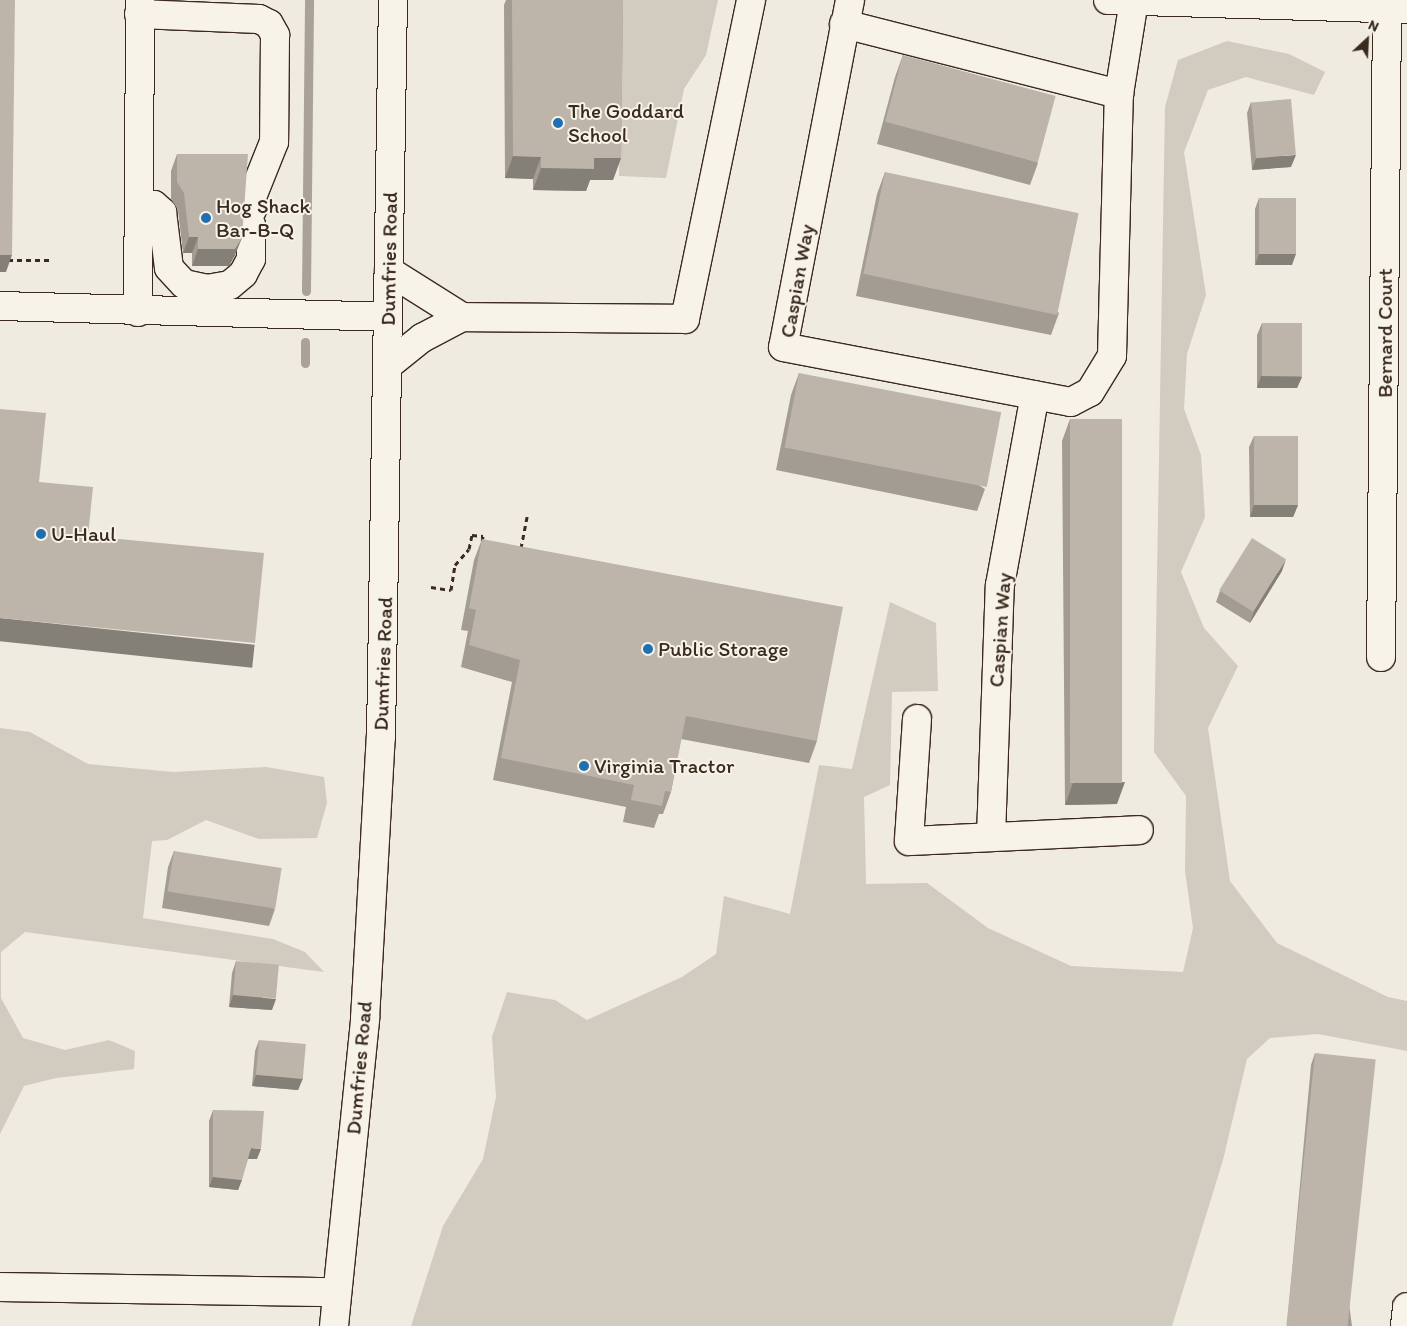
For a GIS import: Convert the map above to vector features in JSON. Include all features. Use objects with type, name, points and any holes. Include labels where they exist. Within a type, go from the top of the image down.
[{"type":"street","name":"Dumfries Road","points":[[334,1326],[365,1019],[379,770],[393,0]]},
{"type":"street","points":[[387,366],[422,338],[462,318],[685,320],[751,0]]},
{"type":"street","points":[[1125,1],[1397,9]]},
{"type":"street","name":"Caspian Way","points":[[1119,94],[847,12],[783,347],[1071,402],[1090,392],[1112,356],[1119,94],[1125,1]]},
{"type":"street","points":[[138,312],[140,7],[259,19],[269,24],[275,35],[274,142],[252,197],[251,259],[243,274],[230,285],[207,289],[184,284],[169,268],[162,212],[154,205],[139,206]]},
{"type":"street","name":"Bernard Court","points":[[1381,658],[1397,9]]},
{"type":"street","points":[[389,272],[462,318]]},
{"type":"street","points":[[0,306],[138,312],[388,317]]},
{"type":"street","name":"Caspian Way","points":[[991,837],[1000,585],[1035,395]]},
{"type":"street","points":[[917,719],[909,841],[1139,830]]},
{"type":"street","points":[[0,1287],[337,1292]]},
{"type":"street","points":[[1405,1326],[1407,1307]]},
{"type":"path","points":[[8,260],[50,260]]},
{"type":"path","points":[[519,556],[526,517]]},
{"type":"path","points":[[431,588],[451,590],[454,565],[469,549],[472,534],[483,536],[481,549]]},
{"type":"shaded area","points":[[621,0],[718,0],[706,55],[684,89],[666,178],[619,176]]},
{"type":"shaded area","points":[[1227,41],[1289,54],[1325,72],[1314,95],[1246,77],[1208,90],[1184,152],[1206,295],[1187,354],[1184,409],[1201,455],[1205,517],[1181,572],[1204,628],[1238,666],[1208,728],[1230,881],[1277,943],[1388,997],[1407,1001],[1407,1051],[1318,1034],[1270,1038],[1247,1059],[1223,1160],[1172,1326],[411,1326],[443,1226],[483,1159],[496,1097],[492,1037],[507,992],[555,1000],[587,1020],[682,977],[716,954],[724,896],[790,914],[819,765],[852,769],[890,602],[936,623],[938,691],[892,692],[890,785],[864,797],[866,884],[927,883],[988,928],[1071,966],[1183,972],[1193,928],[1185,871],[1186,796],[1154,752],[1165,107],[1178,60]]},
{"type":"shaded area","points":[[0,728],[30,732],[88,764],[173,772],[266,767],[324,777],[327,803],[317,838],[259,839],[206,820],[167,840],[152,841],[143,918],[273,939],[305,952],[324,972],[25,932],[1,952],[1,998],[23,1038],[65,1050],[109,1040],[135,1051],[134,1069],[56,1078],[24,1086],[0,1134]]},
{"type":"building","points":[[0,0],[15,0],[12,255],[0,255]]},
{"type":"building","name":"The Goddard School","points":[[512,0],[623,0],[621,158],[594,158],[594,169],[541,168],[541,157],[513,156]]},
{"type":"building","points":[[903,55],[1056,96],[1038,163],[885,122]]},
{"type":"building","points":[[1291,99],[1296,155],[1256,158],[1251,102]]},
{"type":"building","name":"Hog Shack Bar-B-Q","points":[[177,154],[248,154],[242,238],[235,249],[198,249],[198,237],[189,237],[184,193],[177,182]]},
{"type":"building","points":[[885,172],[1079,213],[1057,315],[863,274]]},
{"type":"building","points":[[1259,198],[1296,198],[1296,254],[1259,254]]},
{"type":"building","points":[[1262,323],[1302,323],[1302,376],[1262,376]]},
{"type":"building","points":[[799,373],[1001,412],[987,487],[784,448]]},
{"type":"building","name":"U-Haul","points":[[0,409],[46,413],[39,482],[93,487],[88,536],[264,553],[255,643],[0,618]]},
{"type":"building","points":[[1070,419],[1122,419],[1122,783],[1070,783]]},
{"type":"building","points":[[1254,436],[1298,436],[1298,505],[1254,505]]},
{"type":"building","points":[[1252,538],[1286,559],[1253,612],[1219,591]]},
{"type":"building","name":"Public Storage","points":[[482,539],[843,607],[817,741],[686,716],[671,792],[665,791],[662,806],[631,800],[634,785],[501,758],[520,660],[469,645],[476,610],[469,608]]},
{"type":"building","points":[[174,851],[282,868],[275,909],[168,891]]},
{"type":"building","points":[[236,961],[279,965],[276,999],[233,995]]},
{"type":"building","points":[[259,1040],[306,1044],[303,1079],[256,1075]]},
{"type":"building","points":[[1315,1053],[1376,1059],[1348,1326],[1286,1325]]},
{"type":"building","points":[[213,1110],[264,1111],[261,1149],[251,1148],[242,1180],[213,1177]]},
{"type":"waterway","points":[[306,291],[309,0]]},
{"type":"waterway","points":[[305,342],[305,363]]},
{"type":"place","name":"The Goddard School","points":[[558,123]]},
{"type":"place","name":"Hog Shack Bar-B-Q","points":[[206,218]]},
{"type":"place","name":"U-Haul","points":[[41,534]]},
{"type":"place","name":"Public Storage","points":[[648,649]]},
{"type":"place","name":"Virginia Tractor","points":[[584,766]]}]
